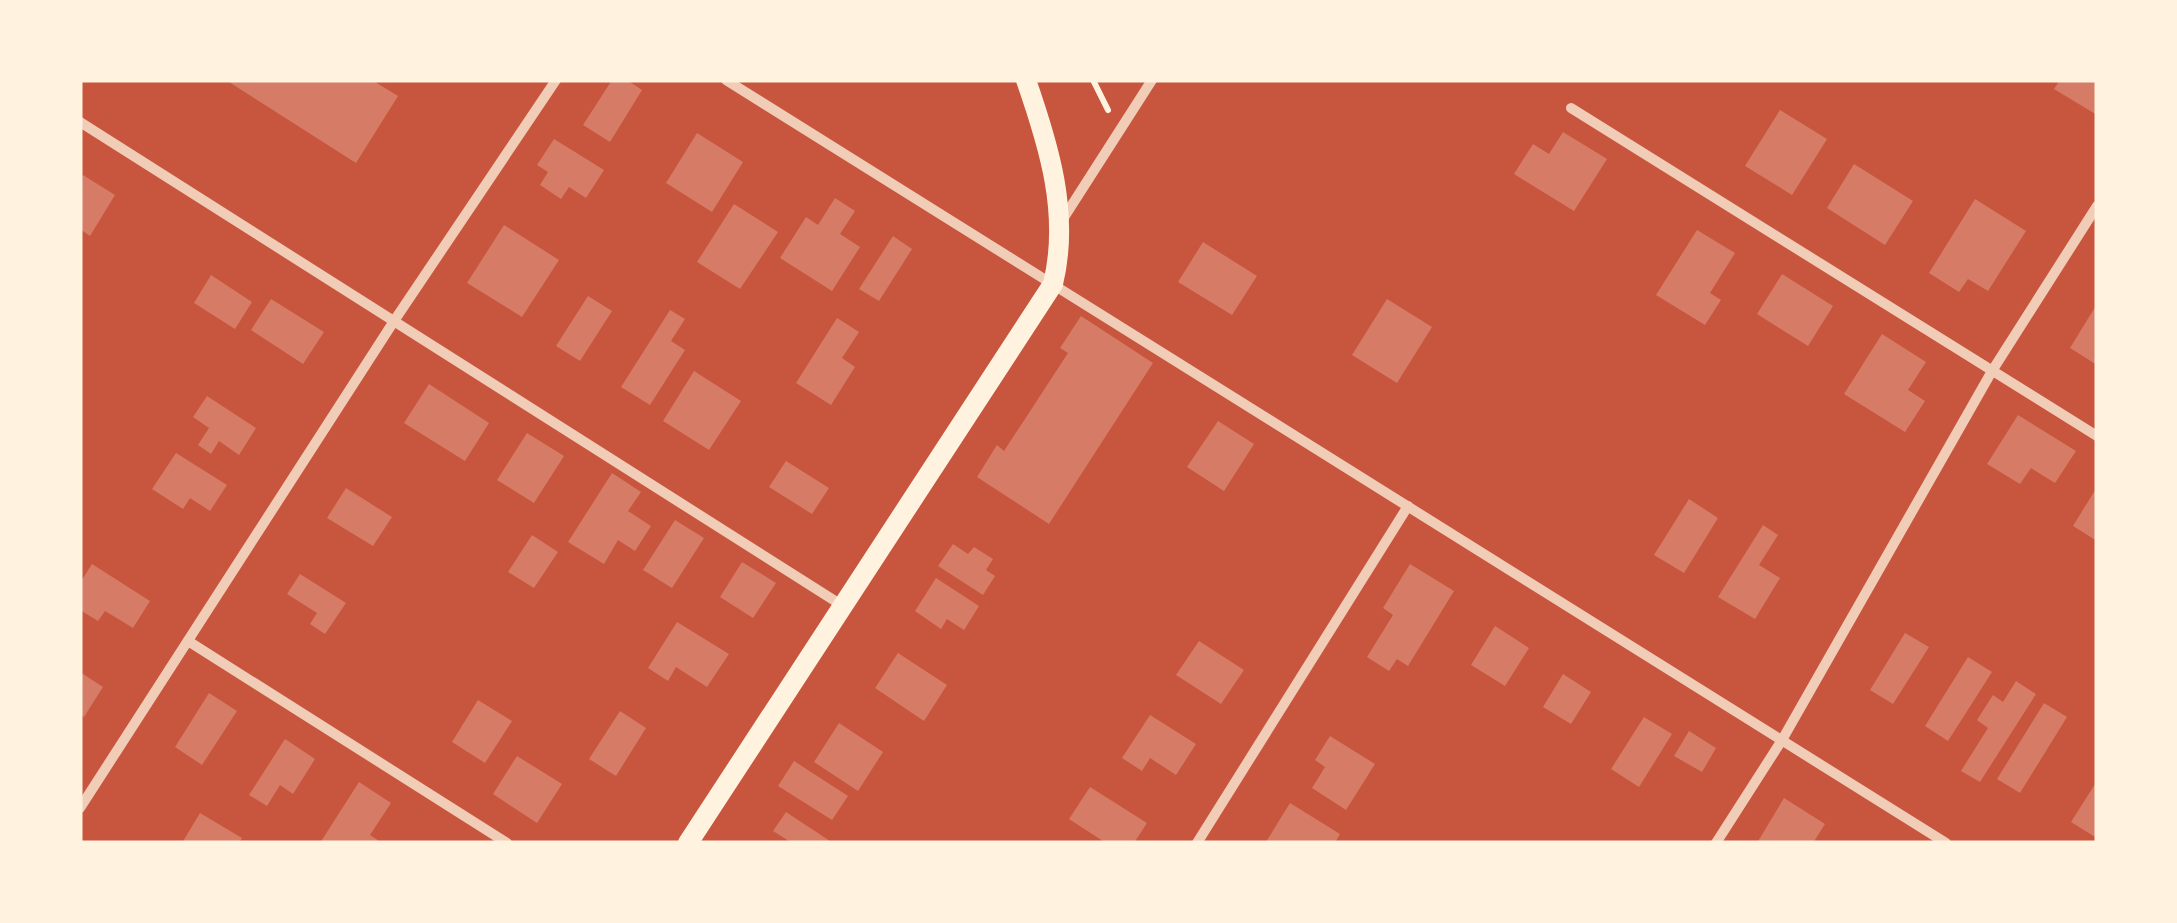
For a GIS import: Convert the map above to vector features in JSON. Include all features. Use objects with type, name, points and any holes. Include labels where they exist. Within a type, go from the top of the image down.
[{"type":"main road","points":[[688,843],[1053,284],[1060,223],[1046,141],[1026,80]]},
{"type":"street","points":[[80,808],[394,320],[556,80]]},
{"type":"street","points":[[726,80],[1946,843]]},
{"type":"street","points":[[1060,223],[1152,80]]},
{"type":"street","points":[[1571,108],[2097,436]]},
{"type":"street","points":[[80,122],[843,606]]},
{"type":"street","points":[[1716,843],[1782,740],[1992,370],[2097,206]]},
{"type":"street","points":[[1198,843],[1408,506]]},
{"type":"street","points":[[188,641],[506,843]]},
{"type":"building","points":[[226,80],[372,80],[398,96],[356,163]]},
{"type":"building","points":[[612,80],[627,80],[642,90],[610,142],[583,125]]},
{"type":"building","points":[[2060,80],[2097,80],[2097,115],[2054,89]]},
{"type":"building","points":[[1780,110],[1827,139],[1792,195],[1745,166]]},
{"type":"building","points":[[1563,132],[1607,159],[1574,211],[1514,174],[1533,144],[1549,154]]},
{"type":"building","points":[[697,133],[743,162],[712,212],[666,183]]},
{"type":"building","points":[[554,139],[604,170],[586,198],[569,187],[561,199],[540,185],[548,172],[537,165]]},
{"type":"building","points":[[1854,164],[1913,201],[1885,245],[1827,208]]},
{"type":"building","points":[[83,175],[115,195],[90,236],[80,229]]},
{"type":"building","points":[[835,198],[855,211],[840,234],[860,247],[832,291],[780,258],[806,217],[818,225]]},
{"type":"building","points":[[1975,199],[2026,231],[1988,291],[1968,279],[1959,292],[1929,273]]},
{"type":"building","points":[[734,204],[778,232],[740,289],[697,262]]},
{"type":"building","points":[[504,225],[559,260],[522,317],[467,283]]},
{"type":"building","points":[[1697,230],[1735,253],[1710,293],[1721,300],[1705,325],[1656,295]]},
{"type":"building","points":[[893,236],[912,249],[879,301],[859,289]]},
{"type":"building","points":[[1203,242],[1257,276],[1232,315],[1178,282]]},
{"type":"building","points":[[1782,274],[1833,306],[1808,346],[1757,314]]},
{"type":"building","points":[[211,275],[252,302],[235,329],[194,303]]},
{"type":"building","points":[[588,296],[612,311],[580,361],[556,346]]},
{"type":"building","points":[[271,299],[324,332],[303,364],[251,330]]},
{"type":"building","points":[[1387,299],[1432,327],[1397,383],[1352,355]]},
{"type":"building","points":[[2097,304],[2097,365],[2070,348]]},
{"type":"building","points":[[670,310],[685,319],[671,341],[685,350],[650,405],[621,387]]},
{"type":"building","points":[[1081,316],[1153,363],[1049,524],[977,477],[997,445],[1004,451],[1068,353],[1060,348]]},
{"type":"building","points":[[837,318],[859,332],[842,358],[855,367],[831,405],[796,383]]},
{"type":"building","points":[[1882,334],[1926,362],[1908,390],[1925,401],[1905,432],[1844,394]]},
{"type":"building","points":[[694,371],[741,401],[709,450],[663,421]]},
{"type":"building","points":[[429,384],[489,423],[465,461],[404,423]]},
{"type":"building","points":[[207,396],[256,428],[239,455],[219,441],[211,454],[198,445],[209,428],[193,417]]},
{"type":"building","points":[[2018,415],[2076,451],[2055,483],[2031,468],[2020,484],[1987,464]]},
{"type":"building","points":[[1218,421],[1254,444],[1224,491],[1187,467]]},
{"type":"building","points":[[527,433],[564,456],[534,503],[497,480]]},
{"type":"building","points":[[176,453],[227,485],[210,511],[190,498],[183,509],[152,489]]},
{"type":"building","points":[[786,461],[829,488],[812,514],[769,487]]},
{"type":"building","points":[[612,473],[641,492],[628,511],[651,526],[635,551],[618,540],[604,564],[568,542]]},
{"type":"building","points":[[2097,487],[2097,541],[2073,526]]},
{"type":"building","points":[[346,488],[392,517],[373,546],[327,518]]},
{"type":"building","points":[[1689,499],[1718,518],[1684,573],[1654,555]]},
{"type":"building","points":[[675,520],[704,538],[672,588],[643,570]]},
{"type":"building","points":[[1763,525],[1778,535],[1759,565],[1780,578],[1755,619],[1718,597]]},
{"type":"building","points":[[532,535],[558,552],[534,588],[508,572]]},
{"type":"building","points":[[953,544],[968,554],[974,547],[993,559],[986,570],[995,576],[983,595],[938,566]]},
{"type":"building","points":[[742,562],[776,583],[753,618],[720,597]]},
{"type":"building","points":[[92,564],[150,601],[133,628],[105,611],[98,621],[80,610],[80,583]]},
{"type":"building","points":[[1410,564],[1454,591],[1408,666],[1397,659],[1389,671],[1367,657],[1393,615],[1383,608]]},
{"type":"building","points":[[300,574],[346,603],[325,634],[310,624],[317,613],[287,594]]},
{"type":"building","points":[[936,578],[979,606],[964,630],[947,619],[941,629],[915,611]]},
{"type":"building","points":[[677,622],[729,654],[707,687],[676,667],[668,681],[648,668]]},
{"type":"building","points":[[1495,626],[1529,648],[1505,686],[1471,665]]},
{"type":"building","points":[[1905,633],[1929,647],[1893,704],[1870,690]]},
{"type":"building","points":[[1199,641],[1244,670],[1221,704],[1176,675]]},
{"type":"building","points":[[898,653],[947,685],[924,721],[875,688]]},
{"type":"building","points":[[1968,657],[1992,672],[1948,741],[1925,726]]},
{"type":"building","points":[[80,672],[103,687],[84,717],[80,714]]},
{"type":"building","points":[[1563,674],[1591,692],[1571,724],[1543,707]]},
{"type":"building","points":[[2016,681],[2036,694],[1980,782],[1961,771],[1988,728],[1977,720],[1993,695],[2003,702]]},
{"type":"building","points":[[209,693],[237,711],[202,765],[175,747]]},
{"type":"building","points":[[478,700],[512,721],[485,763],[452,742]]},
{"type":"building","points":[[2044,703],[2067,717],[2020,793],[1997,779]]},
{"type":"building","points":[[620,711],[646,728],[616,776],[589,759]]},
{"type":"building","points":[[1150,715],[1196,744],[1176,775],[1150,758],[1142,771],[1122,758]]},
{"type":"building","points":[[1644,717],[1672,734],[1639,787],[1611,769]]},
{"type":"building","points":[[839,723],[883,752],[858,791],[814,762]]},
{"type":"building","points":[[1689,731],[1716,748],[1702,772],[1674,756]]},
{"type":"building","points":[[1330,736],[1375,764],[1346,810],[1312,788],[1325,767],[1315,760]]},
{"type":"building","points":[[285,739],[315,759],[293,794],[280,785],[267,806],[249,795]]},
{"type":"building","points":[[517,756],[562,784],[537,823],[493,794]]},
{"type":"building","points":[[794,761],[848,796],[832,820],[778,786]]},
{"type":"building","points":[[2097,781],[2097,833],[2095,837],[2071,822]]},
{"type":"building","points":[[359,782],[391,803],[370,835],[382,843],[320,843]]},
{"type":"building","points":[[1090,787],[1147,823],[1134,843],[1106,843],[1069,819]]},
{"type":"building","points":[[1784,798],[1825,824],[1813,843],[1757,843]]},
{"type":"building","points":[[1290,803],[1340,834],[1335,843],[1266,842]]},
{"type":"building","points":[[786,812],[833,843],[792,843],[773,831]]},
{"type":"building","points":[[200,813],[242,838],[239,843],[182,843]]}]
